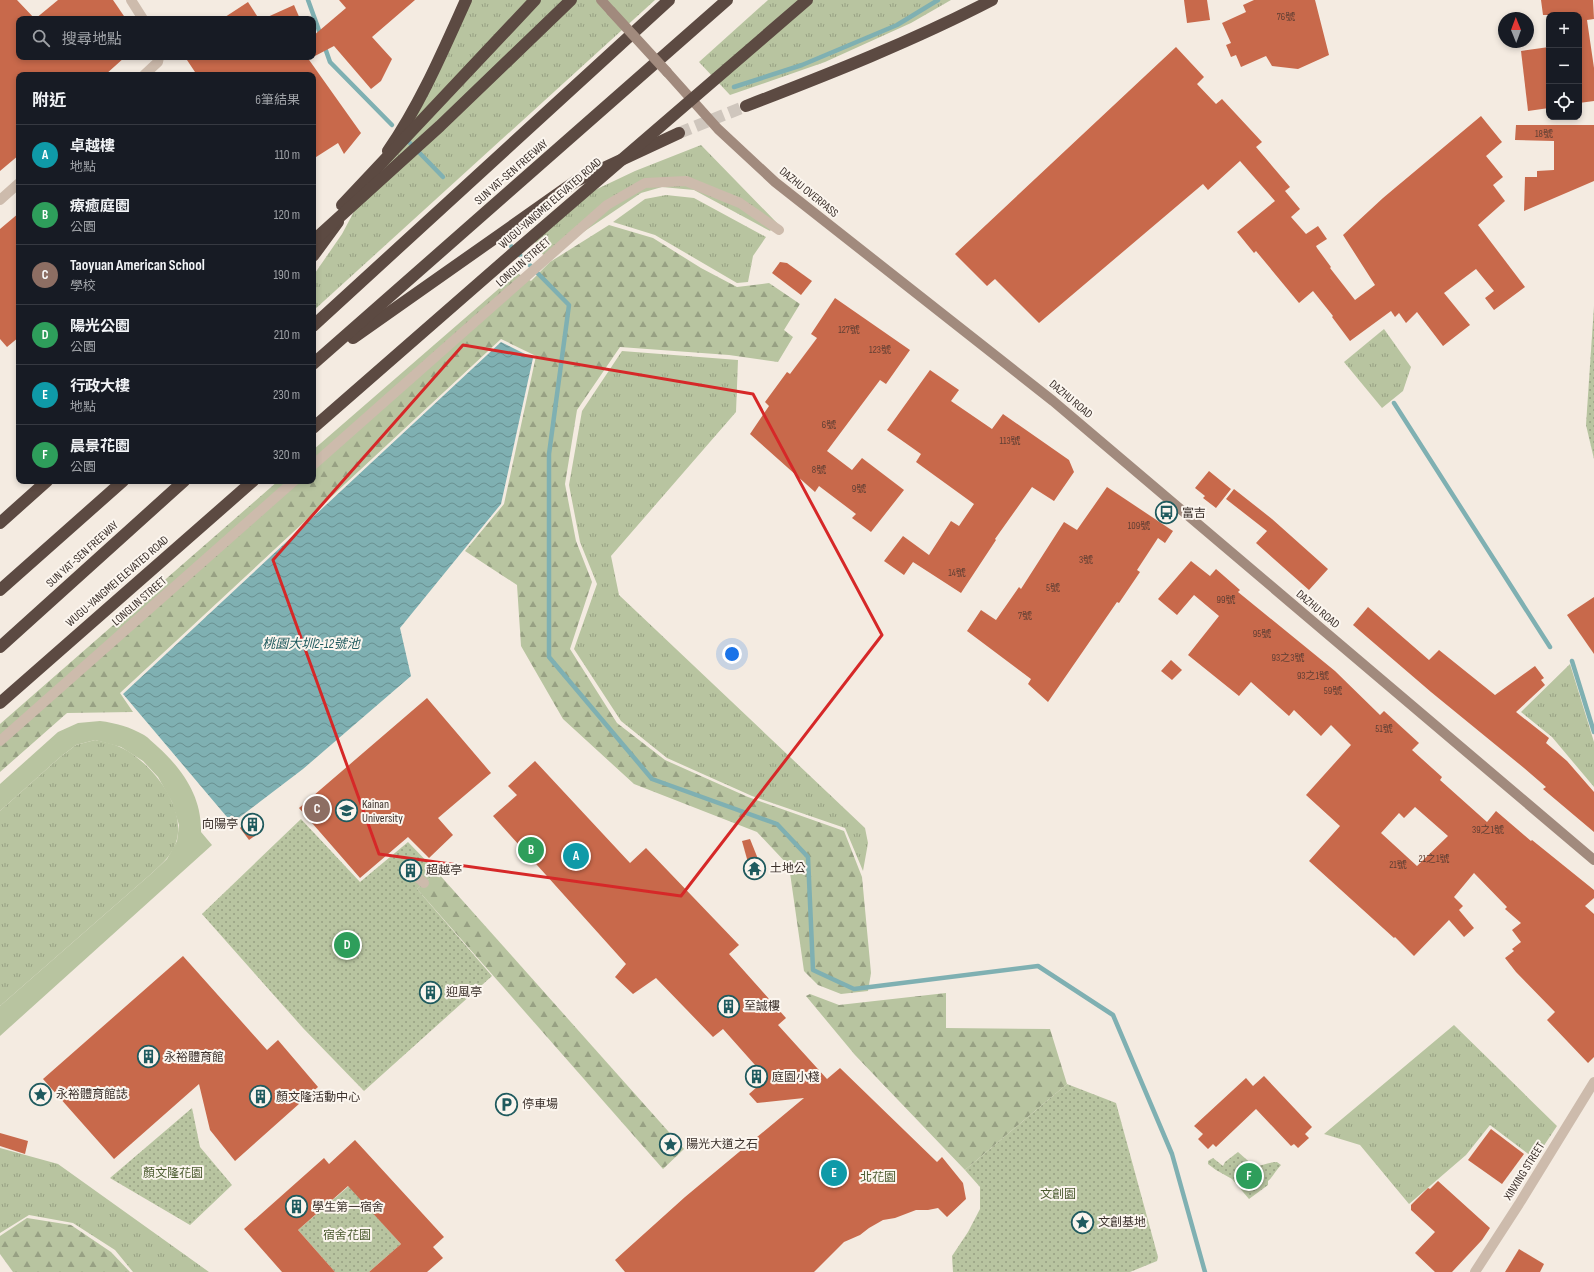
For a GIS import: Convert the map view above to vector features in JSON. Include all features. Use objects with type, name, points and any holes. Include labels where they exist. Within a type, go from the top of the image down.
[{"type":"highway","points":[[316,252],[398,137],[434,70],[466,0]]},
{"type":"highway","points":[[316,233],[535,0]]},
{"type":"highway","points":[[316,238],[440,126],[571,0]]},
{"type":"highway","name":"SUN YAT-SEN FREEWAY","points":[[316,323],[669,0]]},
{"type":"highway","name":"SUN YAT-SEN FREEWAY","points":[[316,362],[727,0]]},
{"type":"highway","name":"WUGU-YANGMEI ELEVATED ROAD","points":[[316,425],[807,0]]},
{"type":"highway","points":[[911,38],[976,0]]},
{"type":"highway","points":[[746,106],[830,73],[952,21],[992,0]]},
{"type":"highway","points":[[316,363],[576,181],[679,133]]},
{"type":"highway","points":[[0,523],[44,484]]},
{"type":"highway","points":[[0,590],[119,484]]},
{"type":"highway","name":"SUN YAT-SEN FREEWAY","points":[[0,647],[181,484]]},
{"type":"highway","name":"WUGU-YANGMEI ELEVATED ROAD","points":[[0,703],[250,484]]},
{"type":"main road","name":"DAZHU OVERPASS","points":[[601,0],[718,129],[775,182],[1024,378]]},
{"type":"main road","name":"DAZHU ROAD","points":[[1024,378],[1594,860]]},
{"type":"street","points":[[131,0],[141,16]]},
{"type":"street","points":[[147,72],[158,60]]},
{"type":"street","name":"LONGLIN STREET","points":[[316,462],[607,205],[645,183],[686,180],[740,203],[779,230]]},
{"type":"street","points":[[0,200],[16,186]]},
{"type":"street","name":"LONGLIN STREET","points":[[0,741],[291,484]]},
{"type":"street","points":[[415,875],[424,883]]},
{"type":"street","name":"XINXING STREET","points":[[1475,1272],[1594,1082]]},
{"type":"highlighted area","points":[[463,345],[753,394],[882,635],[681,896],[379,854],[273,560]]},
{"type":"green space","points":[[470,0],[655,0],[316,308],[316,272],[342,234],[436,58]]},
{"type":"green space","points":[[768,0],[951,0],[911,23],[825,62],[730,95],[699,62]]},
{"type":"green space","points":[[701,145],[777,223],[770,231],[694,190],[662,187],[641,193],[545,258],[529,232],[557,208],[635,171]]},
{"type":"green space","points":[[666,195],[694,198],[766,237],[753,256],[748,282],[737,283],[655,235],[613,222],[645,199]]},
{"type":"green space","points":[[609,225],[653,238],[701,268],[737,287],[769,283],[800,304],[784,330],[793,337],[778,362],[729,355],[620,347],[577,410],[565,484],[576,541],[592,582],[570,649],[617,723],[665,760],[748,797],[844,831],[862,877],[871,973],[868,991],[841,994],[818,985],[804,971],[789,866],[757,832],[634,784],[563,719],[521,646],[517,585],[465,551],[504,504],[536,356],[501,339],[120,693],[133,712],[67,713],[0,772],[0,724],[275,484],[316,484],[316,447],[517,273],[531,281],[550,262]]},
{"type":"green space","points":[[1594,306],[1594,459],[1586,425]]},
{"type":"green space","points":[[1384,329],[1411,367],[1403,391],[1382,408],[1344,362]]},
{"type":"green space","points":[[622,351],[738,360],[736,412],[611,556],[619,595],[865,828],[868,843],[863,871],[845,828],[752,796],[667,758],[621,721],[574,649],[597,584],[580,542],[569,485],[582,411]]},
{"type":"green space","points":[[1570,664],[1594,742],[1594,787],[1552,737],[1521,712]]},
{"type":"green space","points":[[100,721],[123,726],[139,732],[148,738],[167,756],[183,775],[189,785],[198,807],[201,832],[212,845],[0,1036],[0,1006],[152,873],[167,859],[177,841],[179,825],[172,802],[158,777],[143,761],[121,747],[95,740],[76,745],[59,758],[0,811],[0,784],[58,732],[78,723]]},
{"type":"green space","points":[[95,740],[122,748],[144,763],[154,774],[171,799],[176,812],[178,826],[177,839],[167,858],[156,870],[0,1006],[0,811],[59,758],[76,745]]},
{"type":"green space","points":[[301,819],[360,882],[408,842],[437,872],[417,889],[492,976],[364,1091],[303,1028],[202,914]]},
{"type":"green space","points":[[437,872],[684,1149],[663,1169],[417,889]]},
{"type":"green space","points":[[946,993],[946,1028],[1050,1029],[1067,1084],[965,1170],[855,1055],[806,996],[810,994],[839,1005]]},
{"type":"green space","points":[[1454,1025],[1557,1126],[1535,1159],[1490,1125],[1466,1155],[1409,1204],[1360,1145],[1324,1134]]},
{"type":"green space","name":"文創園","points":[[1067,1084],[1116,1103],[1158,1257],[1157,1261],[1130,1272],[953,1272],[952,1256],[968,1232],[980,1209],[980,1187],[965,1170]]},
{"type":"green space","name":"顏文隆花園","points":[[192,1108],[200,1147],[232,1185],[190,1225],[110,1178]]},
{"type":"green space","points":[[0,1148],[58,1164],[209,1272],[133,1272],[115,1250],[73,1223],[29,1215],[0,1233]]},
{"type":"green space","points":[[1238,1152],[1254,1166],[1277,1162],[1281,1165],[1268,1181],[1268,1185],[1249,1199],[1232,1179],[1208,1164],[1208,1161],[1213,1158],[1223,1166],[1225,1162]]},
{"type":"green space","name":"宿舍花園","points":[[349,1186],[401,1244],[369,1272],[335,1272],[298,1230]]},
{"type":"green space","points":[[27,1218],[71,1225],[111,1252],[130,1272],[13,1272],[0,1254],[0,1236]]},
{"type":"water","name":"桃園大圳2-12號池","points":[[501,342],[533,358],[501,504],[400,628],[411,676],[303,769],[232,823],[123,694]]},
{"type":"building","points":[[0,0],[17,0],[32,16],[16,16],[16,60],[122,60],[108,72],[16,72],[16,158],[0,171]]},
{"type":"building","points":[[58,0],[113,0],[124,16],[39,16]]},
{"type":"building","points":[[339,0],[415,0],[372,37],[392,59],[381,81],[371,89],[334,46],[316,55],[316,33],[346,8]]},
{"type":"building","points":[[1184,0],[1207,0],[1210,20],[1187,23]]},
{"type":"building","points":[[1254,0],[1315,0],[1329,55],[1298,69],[1272,66],[1266,56],[1241,67],[1236,55],[1231,57],[1226,45],[1231,43],[1222,23],[1246,12],[1243,5]]},
{"type":"building","points":[[1541,0],[1593,0],[1594,19],[1587,20],[1594,68],[1594,101],[1582,103],[1582,12],[1546,12],[1546,15],[1543,15]]},
{"type":"building","points":[[248,2],[257,16],[227,16]]},
{"type":"building","points":[[294,5],[299,16],[270,16]]},
{"type":"building","points":[[1176,47],[1204,77],[1197,84],[1216,104],[1222,99],[1262,142],[1256,147],[1290,187],[1285,191],[1300,209],[1291,217],[1306,234],[1318,226],[1327,239],[1316,246],[1317,248],[1331,267],[1330,268],[1355,300],[1375,285],[1343,235],[1383,198],[1481,116],[1502,142],[1486,156],[1503,177],[1493,185],[1505,201],[1478,225],[1525,287],[1494,310],[1485,298],[1494,291],[1476,269],[1444,293],[1470,325],[1443,346],[1417,312],[1406,323],[1399,313],[1395,317],[1391,311],[1350,341],[1332,317],[1333,316],[1313,291],[1299,303],[1256,251],[1254,253],[1237,232],[1275,201],[1240,161],[1208,190],[1203,184],[1039,323],[995,279],[987,286],[955,254]]},
{"type":"building","points":[[1546,47],[1546,108],[1528,111],[1521,51]]},
{"type":"building","points":[[187,60],[309,60],[361,133],[344,154],[338,143],[316,157],[316,72],[195,72]]},
{"type":"building","points":[[1516,125],[1594,125],[1594,181],[1524,211],[1525,177],[1537,177],[1537,171],[1554,170],[1554,141],[1515,140]]},
{"type":"building","points":[[16,216],[16,340],[7,347],[0,339],[0,229]]},
{"type":"building","points":[[780,262],[787,263],[812,281],[801,295],[772,273]]},
{"type":"building","points":[[835,298],[910,350],[886,384],[880,380],[827,451],[852,470],[862,458],[904,490],[871,532],[852,518],[856,514],[819,486],[815,492],[750,434],[769,406],[765,402],[787,372],[790,374],[817,338],[811,334]]},
{"type":"building","points":[[930,370],[959,390],[951,401],[992,429],[1003,414],[1069,460],[1074,472],[1054,501],[1032,487],[995,539],[996,540],[961,593],[913,562],[904,575],[884,561],[903,536],[929,555],[951,521],[959,526],[974,504],[916,462],[921,454],[887,430]]},
{"type":"building","points":[[1209,471],[1231,489],[1216,508],[1203,498],[1205,496],[1195,488]]},
{"type":"building","points":[[1107,487],[1173,531],[1165,543],[1158,538],[1137,570],[1140,572],[1119,603],[1117,602],[1048,702],[1028,684],[1031,679],[967,631],[981,610],[996,620],[1019,587],[1021,589],[1064,522],[1077,530]]},
{"type":"building","points":[[1234,489],[1272,519],[1328,569],[1309,590],[1256,543],[1267,531],[1226,499]]},
{"type":"building","points":[[1191,561],[1210,576],[1216,569],[1240,590],[1238,592],[1335,671],[1380,715],[1384,711],[1419,743],[1412,750],[1442,777],[1440,780],[1487,822],[1496,811],[1531,841],[1532,840],[1594,890],[1594,898],[1585,906],[1594,914],[1594,1057],[1588,1063],[1547,1020],[1555,1012],[1516,972],[1505,958],[1514,951],[1512,949],[1521,942],[1512,930],[1521,923],[1505,909],[1507,907],[1474,873],[1454,897],[1463,906],[1459,910],[1474,928],[1464,937],[1449,920],[1414,956],[1395,937],[1394,938],[1309,861],[1340,826],[1306,795],[1351,745],[1331,725],[1321,736],[1294,710],[1289,716],[1251,682],[1239,696],[1188,655],[1219,616],[1194,595],[1177,615],[1158,599]],"holes":[[[1415,807],[1448,836],[1417,866],[1381,833],[1399,813],[1404,818]]]},
{"type":"building","points":[[1594,597],[1594,654],[1567,615]]},
{"type":"building","points":[[1368,607],[1429,660],[1439,650],[1495,695],[1535,666],[1544,678],[1541,680],[1545,685],[1516,712],[1549,738],[1546,743],[1567,761],[1594,792],[1594,832],[1543,789],[1546,787],[1524,768],[1431,692],[1353,625]]},
{"type":"building","points":[[1171,660],[1182,670],[1172,680],[1161,671]]},
{"type":"building","points":[[427,698],[491,773],[438,818],[453,835],[429,858],[408,837],[360,878],[299,808]]},
{"type":"building","points":[[535,761],[630,863],[646,848],[739,945],[729,954],[786,1018],[778,1025],[827,1079],[840,1068],[937,1162],[942,1157],[963,1183],[966,1199],[947,1217],[938,1208],[916,1210],[895,1218],[883,1220],[860,1235],[844,1242],[814,1272],[625,1272],[615,1260],[685,1197],[804,1098],[757,1103],[749,1094],[757,1087],[745,1076],[755,1065],[723,1029],[713,1037],[656,978],[633,994],[615,977],[626,964],[493,816],[517,795],[508,786]]},
{"type":"building","name":"向陽亭","points":[[253,816],[259,833],[249,840],[240,828]]},
{"type":"building","points":[[750,839],[764,874],[752,877],[742,841]]},
{"type":"building","name":"永裕體育館","points":[[183,956],[267,1050],[278,1040],[318,1087],[235,1161],[210,1130],[199,1084],[114,1159],[43,1079]]},
{"type":"building","points":[[1264,1076],[1312,1127],[1305,1134],[1309,1138],[1298,1148],[1294,1144],[1291,1146],[1256,1109],[1216,1147],[1213,1144],[1208,1149],[1198,1139],[1203,1134],[1194,1126],[1246,1078],[1253,1086]]},
{"type":"building","points":[[1491,1129],[1524,1154],[1502,1184],[1468,1160]]},
{"type":"building","points":[[0,1133],[28,1141],[25,1154],[0,1146]]},
{"type":"building","points":[[355,1140],[444,1237],[433,1247],[443,1258],[427,1272],[369,1272],[401,1244],[348,1186],[298,1230],[335,1272],[282,1272],[244,1229],[324,1158],[329,1164]]},
{"type":"building","points":[[1438,1181],[1490,1228],[1482,1240],[1452,1272],[1435,1272],[1415,1253],[1435,1232],[1411,1210],[1411,1205],[1428,1188],[1430,1189]]},
{"type":"building","points":[[1519,1249],[1544,1264],[1540,1272],[1505,1272]]},
{"type":"waterway","points":[[308,0],[314,16]]},
{"type":"waterway","points":[[734,87],[802,65],[897,25],[938,0]]},
{"type":"waterway","points":[[316,22],[321,36]]},
{"type":"waterway","points":[[324,45],[330,62],[392,125]]},
{"type":"waterway","points":[[407,140],[443,177]]},
{"type":"waterway","points":[[507,242],[569,305],[549,454],[549,657],[652,779],[777,824],[808,857],[813,970],[854,989],[1038,966],[1113,1015],[1172,1154],[1205,1272]]},
{"type":"waterway","points":[[1394,403],[1550,647]]},
{"type":"waterway","points":[[1572,661],[1594,732]]},
{"type":"tunnel","points":[[679,133],[746,106]]},
{"type":"place","name":"富吉","points":[[1167,513]]},
{"type":"place","name":"Taoyuan American School","points":[[317,809]]},
{"type":"place","name":"Kainan University","points":[[347,811]]},
{"type":"place","name":"向陽亭","points":[[253,824]]},
{"type":"place","name":"療癒庭園","points":[[531,850]]},
{"type":"place","name":"卓越樓","points":[[576,856]]},
{"type":"place","name":"土地公","points":[[755,868]]},
{"type":"place","name":"超越亭","points":[[411,870]]},
{"type":"place","name":"陽光公園","points":[[347,945]]},
{"type":"place","name":"迎風亭","points":[[431,992]]},
{"type":"place","name":"至誠樓","points":[[729,1006]]},
{"type":"place","name":"永裕體育館","points":[[149,1057]]},
{"type":"place","name":"庭園小棧","points":[[756,1077]]},
{"type":"place","name":"永裕體育館誌","points":[[41,1094]]},
{"type":"place","name":"顏文隆活動中心","points":[[261,1097]]},
{"type":"place","name":"停車場","points":[[506,1104]]},
{"type":"place","name":"陽光大道之石","points":[[671,1144]]},
{"type":"place","name":"行政大樓","points":[[834,1173]]},
{"type":"place","name":"晨景花園","points":[[1249,1176]]},
{"type":"place","name":"學生第一宿舍","points":[[296,1207]]},
{"type":"place","name":"文創基地","points":[[1082,1222]]},
{"type":"park label","name":"北花園","points":[[878,1177]]}]
